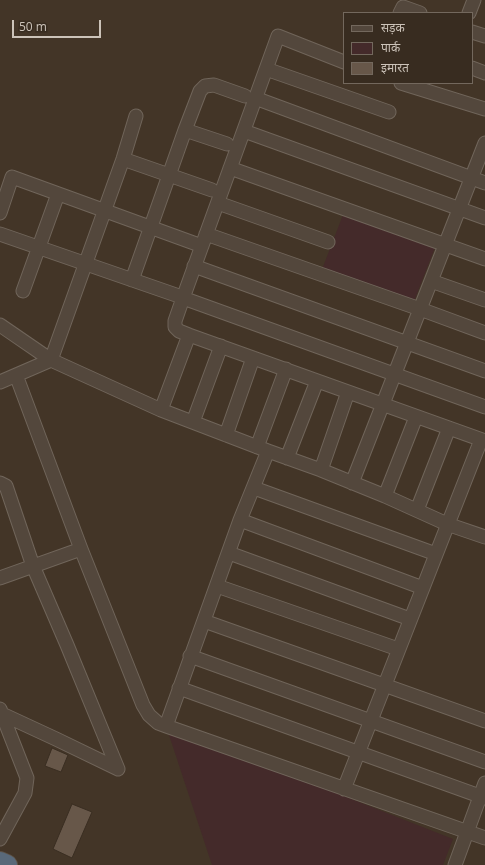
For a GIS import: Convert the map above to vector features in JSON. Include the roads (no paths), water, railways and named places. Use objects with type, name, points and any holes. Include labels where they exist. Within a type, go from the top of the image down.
[{"type":"highway","points":[[0,862],[7,865]]},
{"type":"street","points":[[469,12],[474,0]]},
{"type":"street","points":[[400,12],[403,7],[417,12]]},
{"type":"street","points":[[473,32],[485,36]]},
{"type":"street","points":[[343,62],[278,36],[266,69],[250,97],[244,131],[194,266],[179,297],[175,327],[179,331],[483,440],[422,588],[344,789]]},
{"type":"street","points":[[473,68],[485,73]]},
{"type":"street","points":[[266,69],[389,112]]},
{"type":"street","points":[[404,84],[485,109]]},
{"type":"street","points":[[132,280],[185,130],[200,91],[205,86],[214,85],[250,97],[485,183]]},
{"type":"street","points":[[0,382],[51,360],[123,159],[136,116]]},
{"type":"street","points":[[185,130],[227,144]]},
{"type":"street","points":[[244,131],[485,218]]},
{"type":"street","points":[[352,483],[485,146]]},
{"type":"street","points":[[123,159],[212,190]]},
{"type":"street","points":[[230,168],[485,260]]},
{"type":"street","points":[[0,213],[12,177],[151,227],[204,240],[420,309],[485,333]]},
{"type":"street","points":[[23,291],[58,194]]},
{"type":"street","points":[[218,203],[328,242]]},
{"type":"street","points":[[0,234],[85,263],[485,407]]},
{"type":"street","points":[[194,266],[485,371]]},
{"type":"street","points":[[431,281],[485,300]]},
{"type":"street","points":[[0,325],[51,360],[161,410],[321,470],[448,524],[485,537]]},
{"type":"street","points":[[161,410],[190,335]]},
{"type":"street","points":[[193,422],[221,346]]},
{"type":"street","points":[[226,435],[254,358]]},
{"type":"street","points":[[166,726],[240,520],[254,488],[262,449],[286,369]]},
{"type":"street","points":[[16,375],[81,549],[143,705],[149,715],[158,723],[166,726],[485,838]]},
{"type":"street","points":[[287,458],[317,380]]},
{"type":"street","points":[[321,470],[348,392]]},
{"type":"street","points":[[385,496],[416,416]]},
{"type":"street","points":[[417,510],[449,428]]},
{"type":"street","points":[[0,483],[6,486],[33,566],[118,769],[1,712]]},
{"type":"street","points":[[254,488],[436,554]]},
{"type":"street","points":[[240,520],[422,588]]},
{"type":"street","points":[[0,578],[81,549]]},
{"type":"street","points":[[229,553],[410,619]]},
{"type":"street","points":[[217,586],[398,649]]},
{"type":"street","points":[[204,621],[485,721]]},
{"type":"street","points":[[190,656],[485,762]]},
{"type":"street","points":[[179,688],[483,797]]},
{"type":"street","points":[[0,839],[25,793],[27,778],[1,712]]},
{"type":"street","points":[[455,865],[483,797],[485,783]]}]
